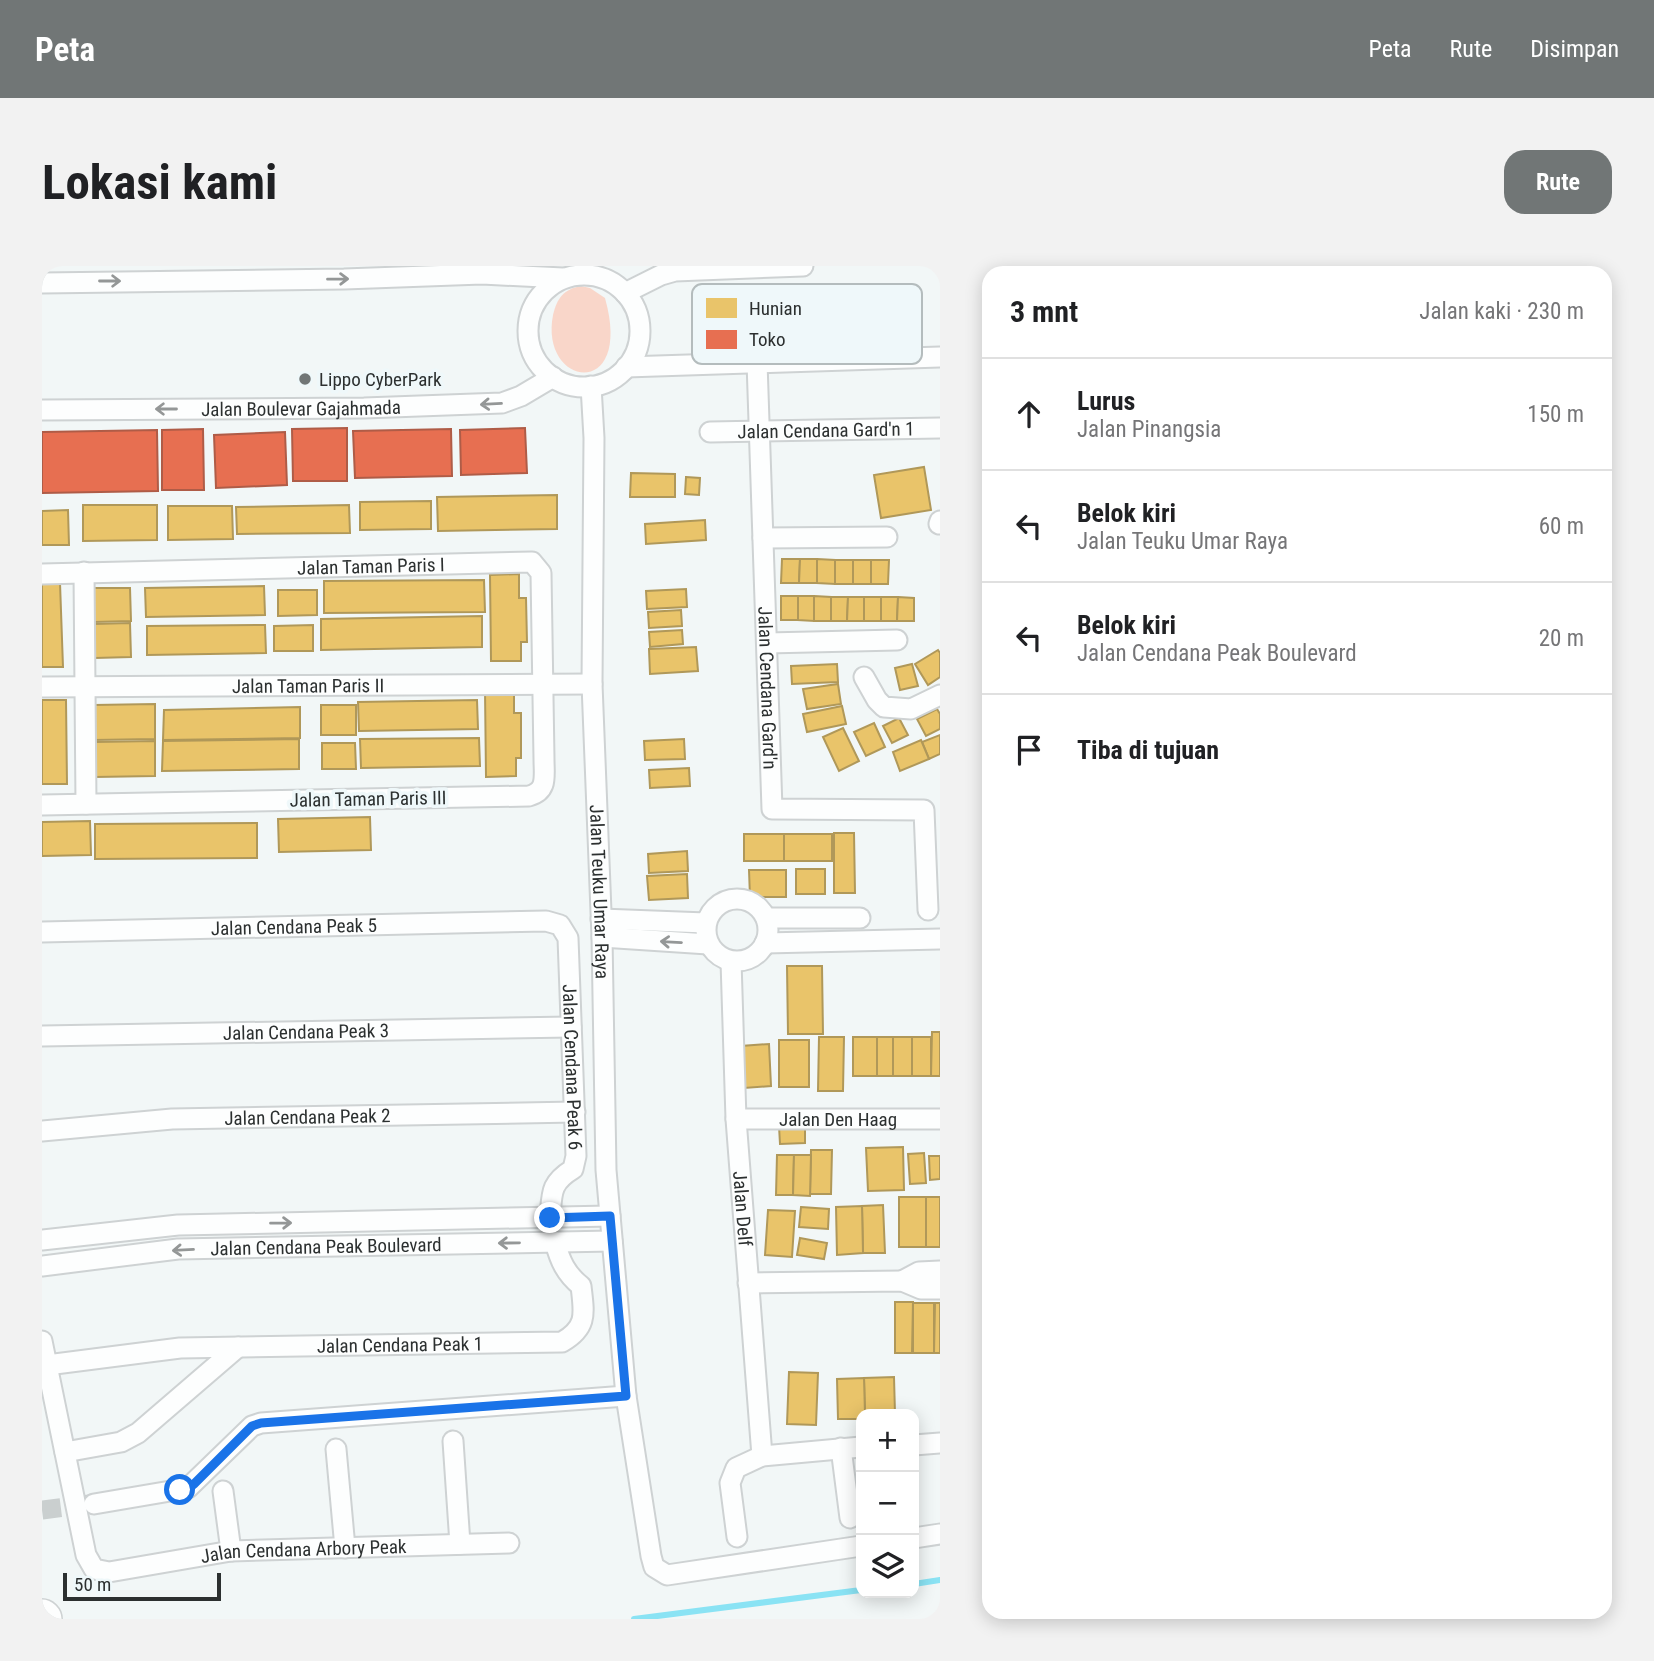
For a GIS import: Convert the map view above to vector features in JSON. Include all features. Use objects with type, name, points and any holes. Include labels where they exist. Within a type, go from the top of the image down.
[{"type":"street","points":[[625,293],[674,271],[803,266]]},
{"type":"street","points":[[590,270],[625,293],[638,316],[640,330],[634,356],[626,367],[604,383],[578,386],[552,377],[534,357],[527,331],[534,305],[551,285],[563,278],[590,270]]},
{"type":"street","points":[[42,283],[344,279],[482,274],[563,278]]},
{"type":"street","points":[[922,357],[940,357]]},
{"type":"street","points":[[626,367],[705,364]]},
{"type":"street","name":"Jalan Cendana Gard'n","points":[[757,364],[772,809],[924,810],[933,862],[928,910]]},
{"type":"street","name":"Jalan Boulevar Gajahmada","points":[[42,410],[364,408],[502,404],[521,397],[552,377]]},
{"type":"street","name":"Jalan Teuku Umar Raya","points":[[592,386],[594,438],[584,684],[602,928],[606,1170],[626,1396],[651,1556],[654,1567],[667,1575],[856,1547]]},
{"type":"street","name":"Jalan Cendana Gard'n 1","points":[[710,432],[940,428]]},
{"type":"street","points":[[763,538],[887,537]]},
{"type":"street","name":"Jalan Taman Paris I","points":[[42,574],[531,562],[541,573],[544,684]]},
{"type":"street","points":[[84,572],[86,804]]},
{"type":"street","points":[[767,643],[897,640]]},
{"type":"street","points":[[864,677],[884,708],[911,709],[940,695]]},
{"type":"street","name":"Jalan Taman Paris III","points":[[42,805],[529,796],[537,794],[544,786],[544,684]]},
{"type":"street","name":"Jalan Taman Paris II","points":[[42,687],[584,684]]},
{"type":"street","points":[[734,898],[753,903],[766,918],[768,935],[765,943],[751,958],[731,961],[722,957],[709,944],[705,934],[706,923],[709,913],[716,906],[734,898]]},
{"type":"street","points":[[766,918],[860,918]]},
{"type":"street","name":"Jalan Cendana Peak 5","points":[[42,932],[546,922]]},
{"type":"street","name":"Jalan Cendana Peak 6","points":[[546,922],[559,925],[568,938],[576,1156],[573,1169],[558,1178],[552,1192],[550,1218]]},
{"type":"street","points":[[602,928],[706,923]]},
{"type":"street","points":[[602,928],[709,944]]},
{"type":"street","points":[[765,943],[940,939]]},
{"type":"street","name":"Jalan Delf","points":[[731,961],[736,1119],[762,1456]]},
{"type":"street","name":"Jalan Cendana Peak 3","points":[[42,1036],[571,1027]]},
{"type":"street","name":"Jalan Cendana Peak 2","points":[[42,1131],[172,1119],[575,1112]]},
{"type":"street","name":"Jalan Den Haag","points":[[736,1119],[940,1119]]},
{"type":"street","name":"Jalan Cendana Peak Boulevard","points":[[42,1240],[177,1225],[610,1216]]},
{"type":"street","points":[[342,1246],[343,1222]]},
{"type":"street","points":[[236,1224],[237,1248]]},
{"type":"street","name":"Jalan Cendana Peak Boulevard","points":[[42,1266],[178,1249],[612,1241]]},
{"type":"street","name":"Jalan Cendana Peak 1","points":[[47,1365],[180,1348],[562,1342],[575,1334],[585,1315],[581,1286],[570,1277],[559,1261],[555,1242]]},
{"type":"street","points":[[902,1281],[919,1272],[940,1271]]},
{"type":"street","points":[[748,1283],[902,1281],[921,1289],[940,1289]]},
{"type":"street","points":[[42,1341],[65,1452],[121,1441],[138,1433],[239,1347]]},
{"type":"street","points":[[94,1504],[188,1489],[252,1426],[261,1423],[626,1396]]},
{"type":"street","points":[[453,1441],[460,1544]]},
{"type":"street","points":[[919,1445],[940,1443]]},
{"type":"street","points":[[737,1537],[730,1483],[736,1468],[762,1456],[851,1448],[850,1518]]},
{"type":"street","points":[[336,1449],[345,1548]]},
{"type":"street","name":"Jalan Cendana Arbory Peak","points":[[65,1452],[86,1555],[94,1569],[109,1572],[231,1551],[509,1543]]},
{"type":"street","points":[[223,1491],[231,1551]]},
{"type":"street","points":[[919,1537],[940,1534]]},
{"type":"shaded area","points":[[581,286],[590,288],[605,298],[611,331],[607,354],[598,368],[585,372],[571,369],[559,358],[552,339],[553,315],[557,304],[566,292]]},
{"type":"building: Hunian","points":[[924,467],[931,510],[881,518],[874,475]]},
{"type":"building: Hunian","points":[[631,473],[675,474],[675,497],[630,497]]},
{"type":"building: Hunian","points":[[686,477],[700,478],[699,495],[685,494]]},
{"type":"building: Hunian","points":[[557,495],[557,529],[438,531],[437,497]]},
{"type":"building: Hunian","points":[[431,501],[431,529],[360,530],[360,502]]},
{"type":"building: Hunian","points":[[83,505],[157,505],[157,540],[83,541]]},
{"type":"building: Hunian","points":[[349,505],[350,533],[237,534],[236,507]]},
{"type":"building: Hunian","points":[[168,506],[232,506],[233,539],[168,540]]},
{"type":"building: Hunian","points":[[68,510],[69,545],[42,545],[42,511]]},
{"type":"building: Hunian","points":[[705,520],[706,540],[646,544],[645,524]]},
{"type":"building: Hunian","points":[[782,559],[800,559],[799,583],[781,583]]},
{"type":"building: Hunian","points":[[800,559],[817,559],[817,583],[799,583]]},
{"type":"building: Hunian","points":[[817,559],[835,560],[835,584],[817,583]]},
{"type":"building: Hunian","points":[[835,560],[853,560],[853,584],[835,584]]},
{"type":"building: Hunian","points":[[853,560],[871,560],[871,584],[853,584]]},
{"type":"building: Hunian","points":[[871,560],[889,560],[888,584],[871,584]]},
{"type":"building: Hunian","points":[[519,574],[519,598],[526,598],[527,642],[521,642],[521,661],[491,661],[490,575]]},
{"type":"building: Hunian","points":[[484,580],[485,612],[324,613],[324,581]]},
{"type":"building: Hunian","points":[[42,583],[60,583],[63,667],[42,667]]},
{"type":"building: Hunian","points":[[264,586],[265,615],[146,617],[145,588]]},
{"type":"building: Hunian","points":[[93,588],[130,588],[131,621],[94,622]]},
{"type":"building: Hunian","points":[[686,589],[687,607],[647,609],[646,591]]},
{"type":"building: Hunian","points":[[278,590],[317,590],[317,615],[278,616]]},
{"type":"building: Hunian","points":[[781,596],[798,596],[798,620],[781,620]]},
{"type":"building: Hunian","points":[[798,596],[814,596],[814,621],[798,620]]},
{"type":"building: Hunian","points":[[814,596],[831,597],[831,621],[814,621]]},
{"type":"building: Hunian","points":[[831,597],[848,597],[847,621],[831,621]]},
{"type":"building: Hunian","points":[[848,597],[864,597],[864,621],[847,621]]},
{"type":"building: Hunian","points":[[864,597],[881,597],[881,621],[864,621]]},
{"type":"building: Hunian","points":[[881,597],[898,597],[897,621],[881,621]]},
{"type":"building: Hunian","points":[[898,597],[914,598],[914,621],[897,621]]},
{"type":"building: Hunian","points":[[681,610],[682,626],[649,628],[648,612]]},
{"type":"building: Hunian","points":[[482,616],[482,647],[321,650],[321,619]]},
{"type":"building: Hunian","points":[[130,623],[131,657],[95,658],[94,624]]},
{"type":"building: Hunian","points":[[265,625],[266,653],[147,655],[147,626]]},
{"type":"building: Hunian","points":[[313,625],[313,651],[274,651],[274,626]]},
{"type":"building: Hunian","points":[[682,630],[683,644],[650,647],[649,632]]},
{"type":"building: Hunian","points":[[696,647],[698,671],[650,674],[649,649]]},
{"type":"building: Hunian","points":[[938,650],[940,677],[928,685],[915,664]]},
{"type":"building: Hunian","points":[[837,664],[838,682],[792,684],[791,666]]},
{"type":"building: Hunian","points":[[912,664],[918,686],[900,690],[895,668]]},
{"type":"building: Hunian","points":[[838,684],[841,704],[807,709],[803,689]]},
{"type":"building: Hunian","points":[[485,690],[514,690],[514,713],[521,713],[521,758],[516,758],[516,776],[486,777]]},
{"type":"building: Hunian","points":[[42,700],[66,700],[67,784],[42,784]]},
{"type":"building: Hunian","points":[[477,700],[478,729],[359,731],[358,702]]},
{"type":"building: Hunian","points":[[155,704],[155,739],[94,740],[94,705]]},
{"type":"building: Hunian","points":[[321,705],[356,705],[356,735],[321,735]]},
{"type":"building: Hunian","points":[[842,706],[846,724],[807,732],[803,714]]},
{"type":"building: Hunian","points":[[300,707],[300,738],[163,740],[164,710]]},
{"type":"building: Hunian","points":[[937,709],[940,714],[940,729],[926,736],[917,719]]},
{"type":"building: Hunian","points":[[899,718],[908,735],[892,743],[883,726]]},
{"type":"building: Hunian","points":[[874,723],[885,747],[866,756],[854,732]]},
{"type":"building: Hunian","points":[[843,728],[859,761],[839,771],[823,737]]},
{"type":"building: Hunian","points":[[940,735],[940,754],[929,759],[922,742]]},
{"type":"building: Hunian","points":[[479,738],[480,766],[361,768],[360,739]]},
{"type":"building: Hunian","points":[[299,739],[299,769],[162,771],[163,741]]},
{"type":"building: Hunian","points":[[684,739],[685,759],[645,760],[644,741]]},
{"type":"building: Hunian","points":[[921,740],[929,759],[900,771],[893,752]]},
{"type":"building: Hunian","points":[[155,741],[155,776],[95,777],[95,742]]},
{"type":"building: Hunian","points":[[322,743],[355,743],[356,769],[322,769]]},
{"type":"building: Hunian","points":[[689,768],[690,786],[650,788],[649,770]]},
{"type":"building: Hunian","points":[[370,817],[371,850],[279,852],[278,819]]},
{"type":"building: Hunian","points":[[90,821],[91,855],[42,856],[42,822]]},
{"type":"building: Hunian","points":[[257,823],[257,858],[95,859],[95,824]]},
{"type":"building: Hunian","points":[[834,833],[854,833],[855,893],[834,893]]},
{"type":"building: Hunian","points":[[744,834],[784,834],[784,861],[744,861]]},
{"type":"building: Hunian","points":[[784,834],[832,834],[832,861],[784,861]]},
{"type":"building: Hunian","points":[[687,851],[688,871],[649,873],[648,854]]},
{"type":"building: Hunian","points":[[796,869],[825,869],[825,894],[796,894]]},
{"type":"building: Hunian","points":[[749,870],[786,870],[786,897],[750,897]]},
{"type":"building: Hunian","points":[[687,874],[688,898],[649,900],[647,876]]},
{"type":"building: Hunian","points":[[787,966],[822,966],[823,1034],[788,1034]]},
{"type":"building: Hunian","points":[[932,1032],[940,1032],[940,1076],[931,1076]]},
{"type":"building: Hunian","points":[[819,1037],[844,1037],[843,1091],[818,1091]]},
{"type":"building: Hunian","points":[[853,1037],[877,1037],[877,1076],[853,1076]]},
{"type":"building: Hunian","points":[[877,1037],[893,1037],[893,1076],[877,1076]]},
{"type":"building: Hunian","points":[[893,1037],[912,1037],[912,1076],[893,1076]]},
{"type":"building: Hunian","points":[[912,1037],[931,1037],[931,1076],[912,1076]]},
{"type":"building: Hunian","points":[[779,1040],[809,1040],[809,1087],[779,1087]]},
{"type":"building: Hunian","points":[[769,1044],[771,1086],[744,1088],[741,1046]]},
{"type":"building: Hunian","points":[[779,1126],[805,1126],[805,1143],[780,1144]]},
{"type":"building: Hunian","points":[[903,1147],[904,1190],[868,1191],[866,1148]]},
{"type":"building: Hunian","points":[[811,1150],[832,1150],[831,1194],[810,1194]]},
{"type":"building: Hunian","points":[[924,1153],[926,1183],[910,1184],[908,1154]]},
{"type":"building: Hunian","points":[[777,1155],[794,1155],[793,1195],[776,1195]]},
{"type":"building: Hunian","points":[[794,1155],[811,1155],[810,1196],[793,1195]]},
{"type":"building: Hunian","points":[[929,1156],[940,1156],[940,1179],[930,1180]]},
{"type":"building: Hunian","points":[[899,1197],[926,1197],[926,1247],[899,1247]]},
{"type":"building: Hunian","points":[[926,1197],[940,1197],[940,1247],[926,1247]]},
{"type":"building: Hunian","points":[[883,1205],[885,1253],[863,1253],[862,1206]]},
{"type":"building: Hunian","points":[[862,1206],[863,1253],[837,1255],[836,1207]]},
{"type":"building: Hunian","points":[[801,1207],[829,1209],[828,1229],[799,1227]]},
{"type":"building: Hunian","points":[[768,1210],[795,1211],[792,1257],[765,1255]]},
{"type":"building: Hunian","points":[[800,1238],[827,1243],[824,1259],[797,1255]]},
{"type":"building: Hunian","points":[[895,1302],[913,1302],[912,1353],[895,1353]]},
{"type":"building: Hunian","points":[[913,1303],[934,1303],[934,1353],[913,1353]]},
{"type":"building: Hunian","points":[[935,1303],[940,1303],[940,1353],[934,1353]]},
{"type":"building: Hunian","points":[[789,1372],[818,1373],[816,1425],[787,1424]]},
{"type":"building: Hunian","points":[[894,1377],[895,1409],[865,1409],[864,1378]]},
{"type":"building: Hunian","points":[[864,1378],[865,1409],[856,1409],[856,1419],[838,1419],[837,1379]]},
{"type":"building: Toko","points":[[347,428],[347,481],[293,481],[292,429]]},
{"type":"building: Toko","points":[[525,428],[527,473],[461,475],[460,430]]},
{"type":"building: Toko","points":[[203,429],[204,490],[162,490],[162,430]]},
{"type":"building: Toko","points":[[451,429],[452,476],[355,478],[353,431]]},
{"type":"building: Toko","points":[[157,430],[158,491],[42,493],[42,432]]},
{"type":"building: Toko","points":[[285,432],[287,485],[216,488],[214,435]]},
{"type":"waterway","points":[[919,1583],[940,1580]]},
{"type":"waterway","points":[[634,1619],[856,1591]]},
{"type":"tunnel","points":[[42,1510],[90,1504]]},
{"type":"place","name":"Lippo CyberPark","points":[[305,379]]},
{"type":"route","points":[[180,1490],[188,1489],[194,1484],[256,1424],[626,1396],[610,1216],[550,1218]]}]
